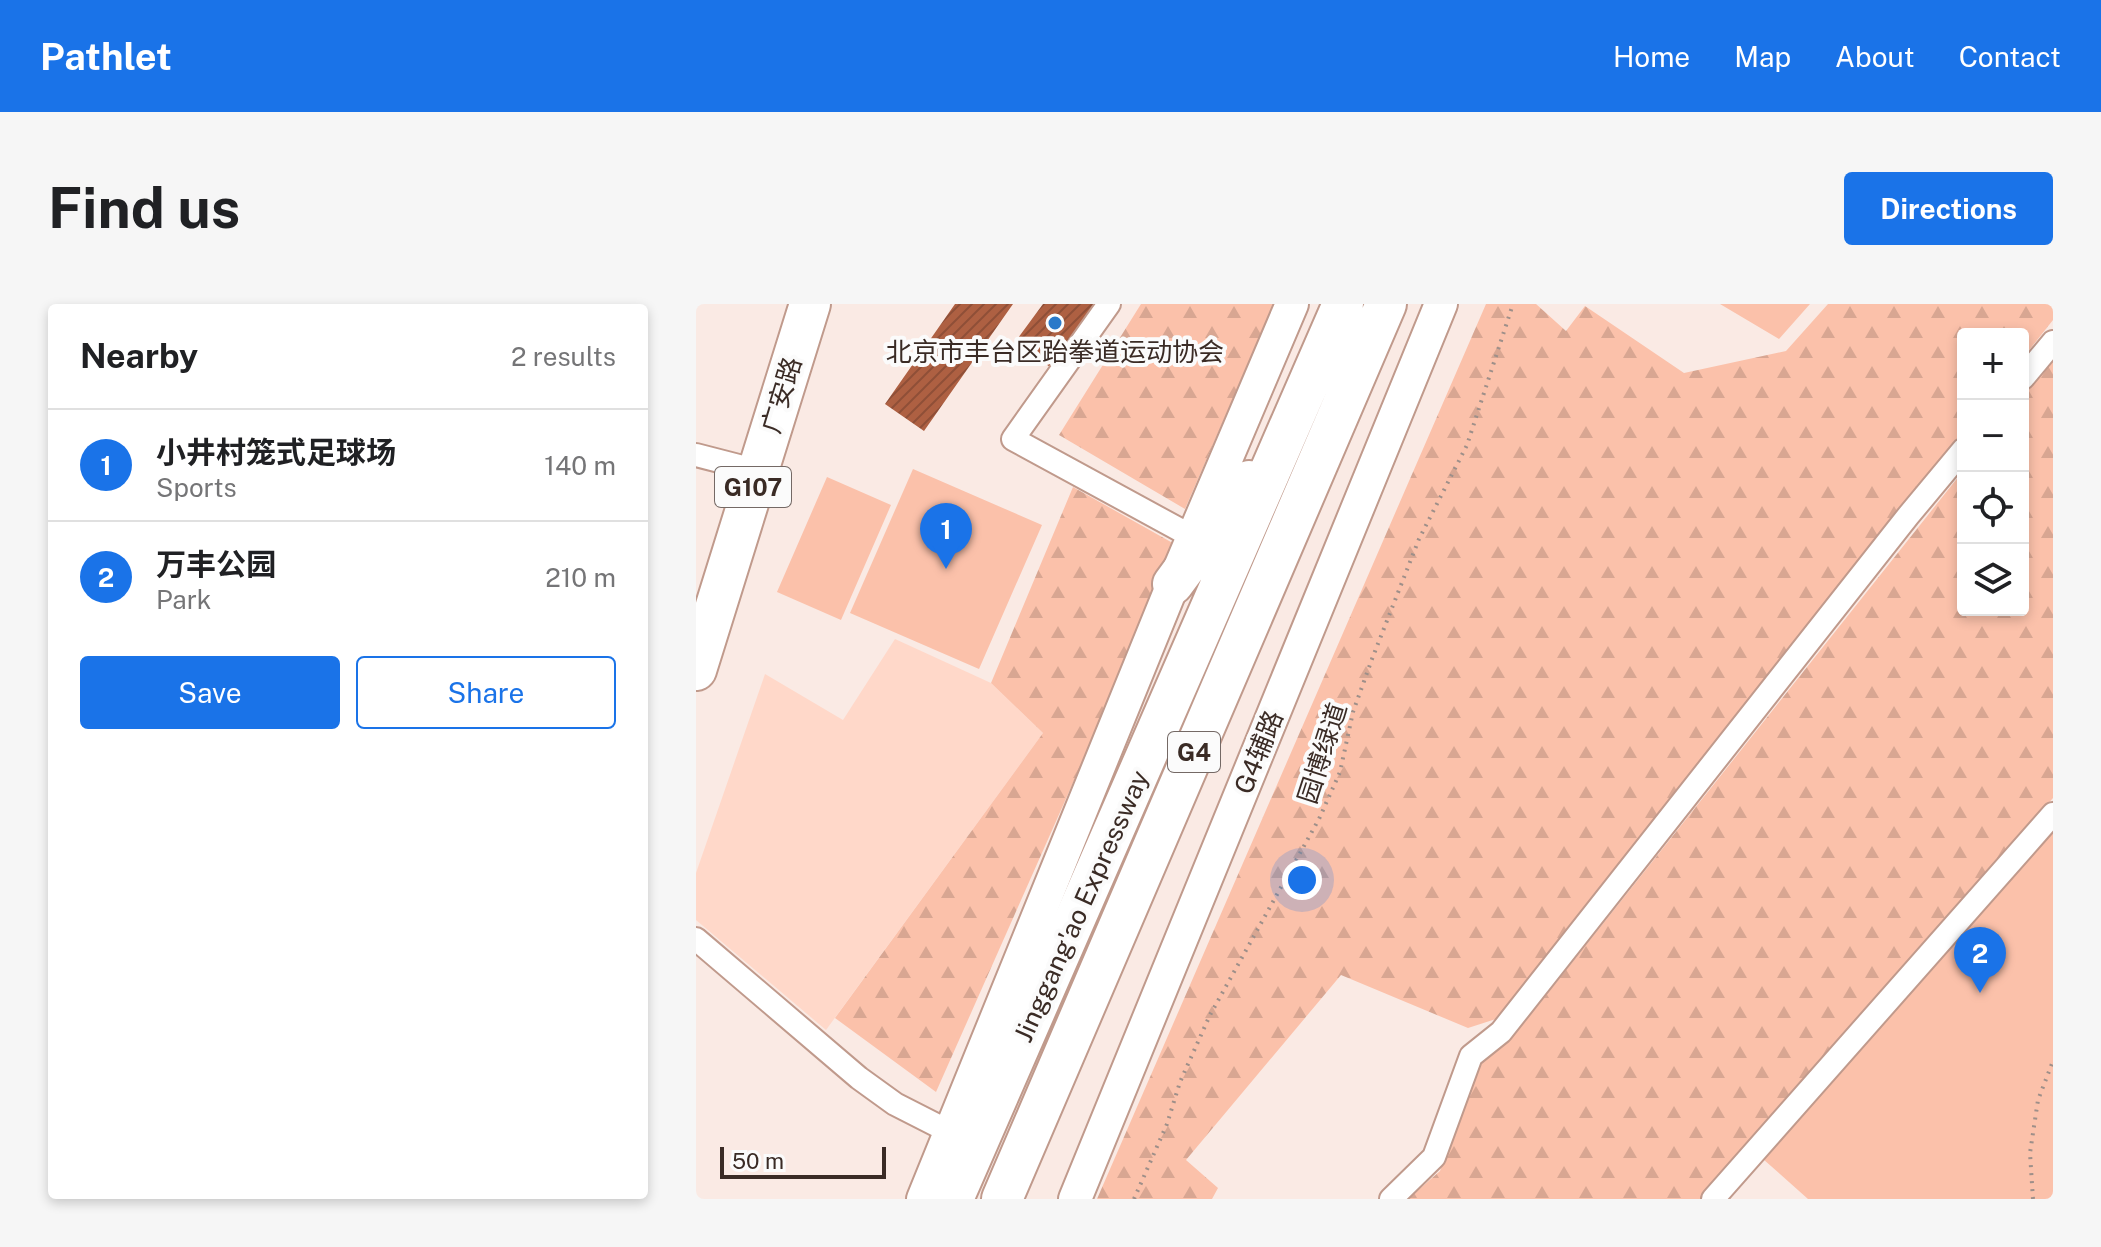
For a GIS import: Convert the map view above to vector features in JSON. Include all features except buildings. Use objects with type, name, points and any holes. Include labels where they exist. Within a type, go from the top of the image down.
[{"type":"highway","name":"广安路","points":[[696,670],[810,304]]},
{"type":"highway","name":"Jinggang'ao Expressway","points":[[953,1199],[1343,304]]},
{"type":"highway","name":"Jinggang'ao Expressway","points":[[1002,1199],[1386,304]]},
{"type":"highway","points":[[1173,584],[1294,419]]},
{"type":"street","points":[[1109,304],[1013,439],[1193,537]]},
{"type":"street","points":[[923,1199],[1173,584],[1292,304]]},
{"type":"street","name":"G4辅路","points":[[1075,1199],[1441,304]]},
{"type":"street","points":[[2029,371],[2053,342]]},
{"type":"street","points":[[696,455],[758,471]]},
{"type":"street","points":[[1391,1199],[1434,1157],[1471,1056],[1501,1032],[1957,457]]},
{"type":"street","points":[[1713,1199],[2053,814]]},
{"type":"street","points":[[696,939],[859,1078],[895,1104],[950,1132]]},
{"type":"path","name":"园博绿道","points":[[1134,1199],[1210,1015],[1319,819],[1340,772],[1353,712],[1372,659],[1419,539],[1467,445],[1513,304]]},
{"type":"path","points":[[2033,1199],[2030,1153],[2038,1100],[2053,1061]]},
{"type":"shaded area","points":[[895,639],[991,683],[1043,733],[826,1030],[696,920],[696,873],[765,674],[843,720]]},
{"type":"green space","points":[[1141,304],[1274,304],[1185,509],[1059,435]]},
{"type":"green space","points":[[1486,304],[1536,304],[1566,331],[1585,306],[1684,373],[1786,351],[1828,304],[2053,304],[2053,320],[2029,350],[2029,328],[1957,328],[1957,442],[1499,1018],[1468,1028],[1341,975],[1186,1160],[1218,1188],[1212,1199],[1097,1199]]},
{"type":"green space","points":[[1720,304],[1810,304],[1779,339]]},
{"type":"green space","points":[[2053,358],[2053,798],[1702,1199],[1408,1199],[1440,1171],[1480,1064],[1516,1033],[1957,479],[1957,616],[2029,616],[2029,388]]},
{"type":"green space","points":[[913,469],[1042,525],[979,669],[850,613]]},
{"type":"green space","points":[[827,477],[891,505],[841,620],[777,592]]},
{"type":"green space","points":[[1073,487],[1178,546],[936,1092],[835,1018],[1043,733],[991,683]]},
{"type":"green space","points":[[2053,827],[2053,1199],[1808,1199],[1763,1159]]},
{"type":"place","name":"北京市丰台区跆拳道运动协会","points":[[1055,323]]},
{"type":"place","name":"小井村笼式足球场","points":[[946,569]]},
{"type":"place","name":"万丰公园","points":[[1980,993]]}]
